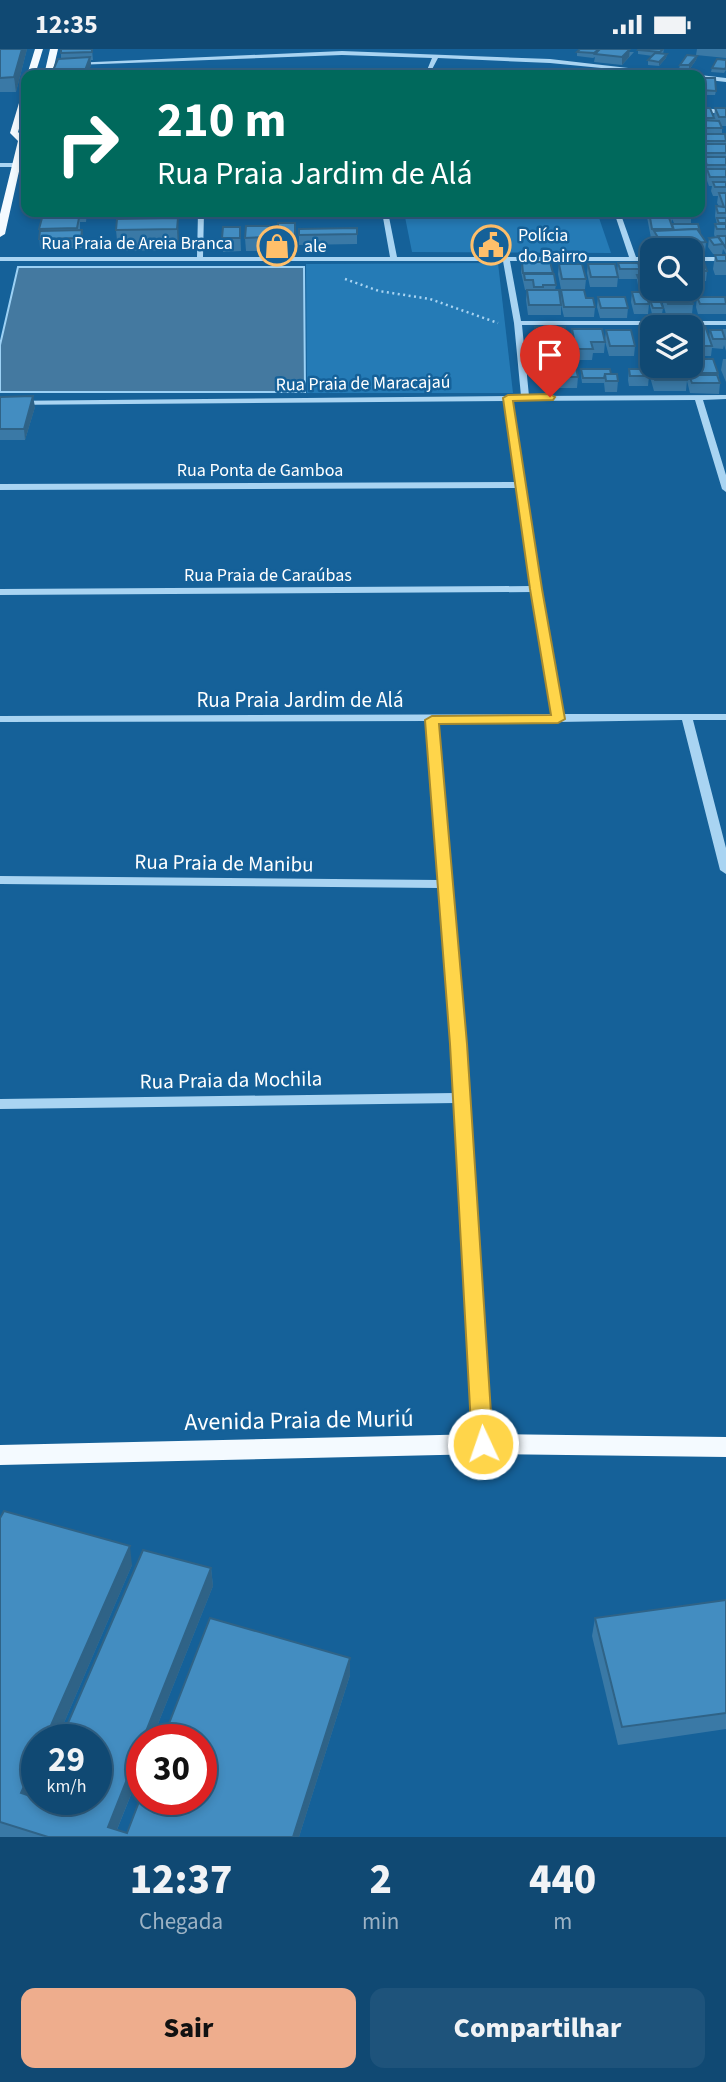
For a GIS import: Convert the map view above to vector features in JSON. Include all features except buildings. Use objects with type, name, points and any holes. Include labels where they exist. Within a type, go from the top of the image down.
[{"type":"main road","points":[[33,70],[39,49]]},
{"type":"main road","points":[[49,70],[54,49]]},
{"type":"main road","points":[[21,109],[14,133],[21,137]]},
{"type":"main road","points":[[1,229],[21,152]]},
{"type":"main road","name":"Avenida Praia de Muriú","points":[[0,1455],[483,1444],[726,1447]]},
{"type":"street","points":[[550,61],[552,49]]},
{"type":"street","points":[[51,64],[320,51],[550,61],[637,70]]},
{"type":"street","points":[[429,70],[436,56]]},
{"type":"street","points":[[705,78],[725,81]]},
{"type":"street","points":[[705,110],[726,112]]},
{"type":"street","points":[[0,165],[18,165]]},
{"type":"street","points":[[200,259],[201,217]]},
{"type":"street","points":[[386,217],[394,259]]},
{"type":"street","points":[[619,217],[634,259]]},
{"type":"street","name":"Rua Praia de Areia Branca","points":[[0,259],[640,259]]},
{"type":"street","points":[[703,259],[726,259]]},
{"type":"street","points":[[506,260],[518,323],[525,397]]},
{"type":"street","points":[[518,323],[726,323]]},
{"type":"street","points":[[698,397],[726,489]]},
{"type":"street","name":"Rua Praia de Maracajaú","points":[[0,403],[726,397]]},
{"type":"street","points":[[508,398],[558,719]]},
{"type":"street","name":"Rua Ponta de Gamboa","points":[[0,487],[520,485]]},
{"type":"street","name":"Rua Praia de Caraúbas","points":[[0,592],[536,589]]},
{"type":"street","name":"Rua Praia Jardim de Alá","points":[[0,719],[432,720],[726,717]]},
{"type":"street","points":[[687,718],[726,870]]},
{"type":"street","points":[[432,720],[447,884],[483,1444]]},
{"type":"street","name":"Rua Praia de Manibu","points":[[0,880],[447,884]]},
{"type":"street","name":"Rua Praia da Mochila","points":[[0,1104],[462,1098]]},
{"type":"path","points":[[341,277],[379,291],[430,299],[498,323]]},
{"type":"shaded area","points":[[405,217],[599,217],[611,253],[412,252]]},
{"type":"shaded area","points":[[498,263],[513,393],[307,393],[306,264]]},
{"type":"shaded area","points":[[18,267],[304,267],[305,392],[0,392],[0,345]]},
{"type":"place","name":"Polícia do Bairro","points":[[491,245]]},
{"type":"place","name":"ale","points":[[277,246]]},
{"type":"route","points":[[483,1444],[447,884],[432,720],[558,719],[508,398],[550,397]]}]
